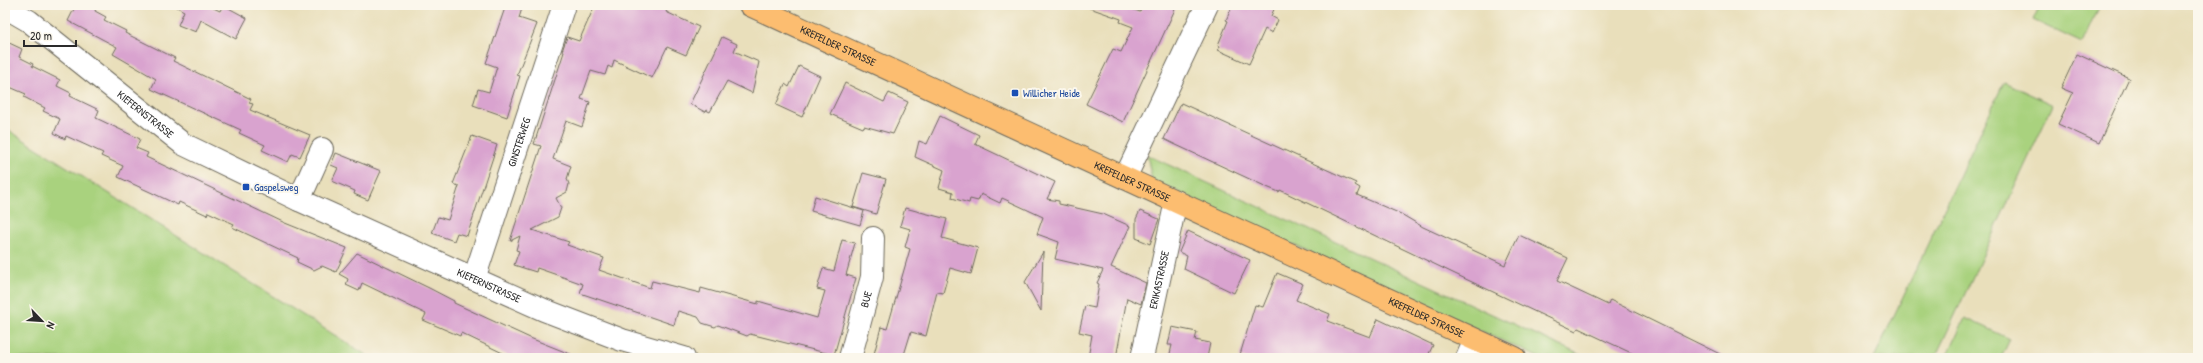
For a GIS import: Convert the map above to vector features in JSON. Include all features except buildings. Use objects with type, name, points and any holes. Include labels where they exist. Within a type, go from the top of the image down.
[{"type":"main road","name":"KREFELDER STRASSE","points":[[750,5],[1176,201],[1471,349],[1515,358]]},
{"type":"street","name":"GINSTERWEG","points":[[474,279],[564,5]]},
{"type":"street","points":[[1125,178],[1207,5]]},
{"type":"street","name":"KIEFERNSTRASSE","points":[[5,7],[28,21],[183,144],[299,200],[474,279],[584,326],[639,346],[684,358]]},
{"type":"street","points":[[299,200],[322,149]]},
{"type":"street","name":"ERIKASTRASSE","points":[[1142,358],[1176,201]]},
{"type":"street","name":"BUE","points":[[850,358],[872,277],[873,238]]},
{"type":"green space","points":[[2040,5],[2099,5],[2082,43],[2033,20]]},
{"type":"green space","points":[[2004,82],[2053,105],[1935,358],[1874,358]]},
{"type":"green space","points":[[5,128],[371,358],[5,358]]},
{"type":"green space","points":[[1147,155],[1587,358],[1540,358],[1152,180]]},
{"type":"green space","points":[[1965,318],[2010,339],[2001,358],[1946,358]]},
{"type":"place","name":"Willicher Heide","points":[[1015,93]]},
{"type":"place","name":"Gaspelsweg","points":[[246,187]]}]
